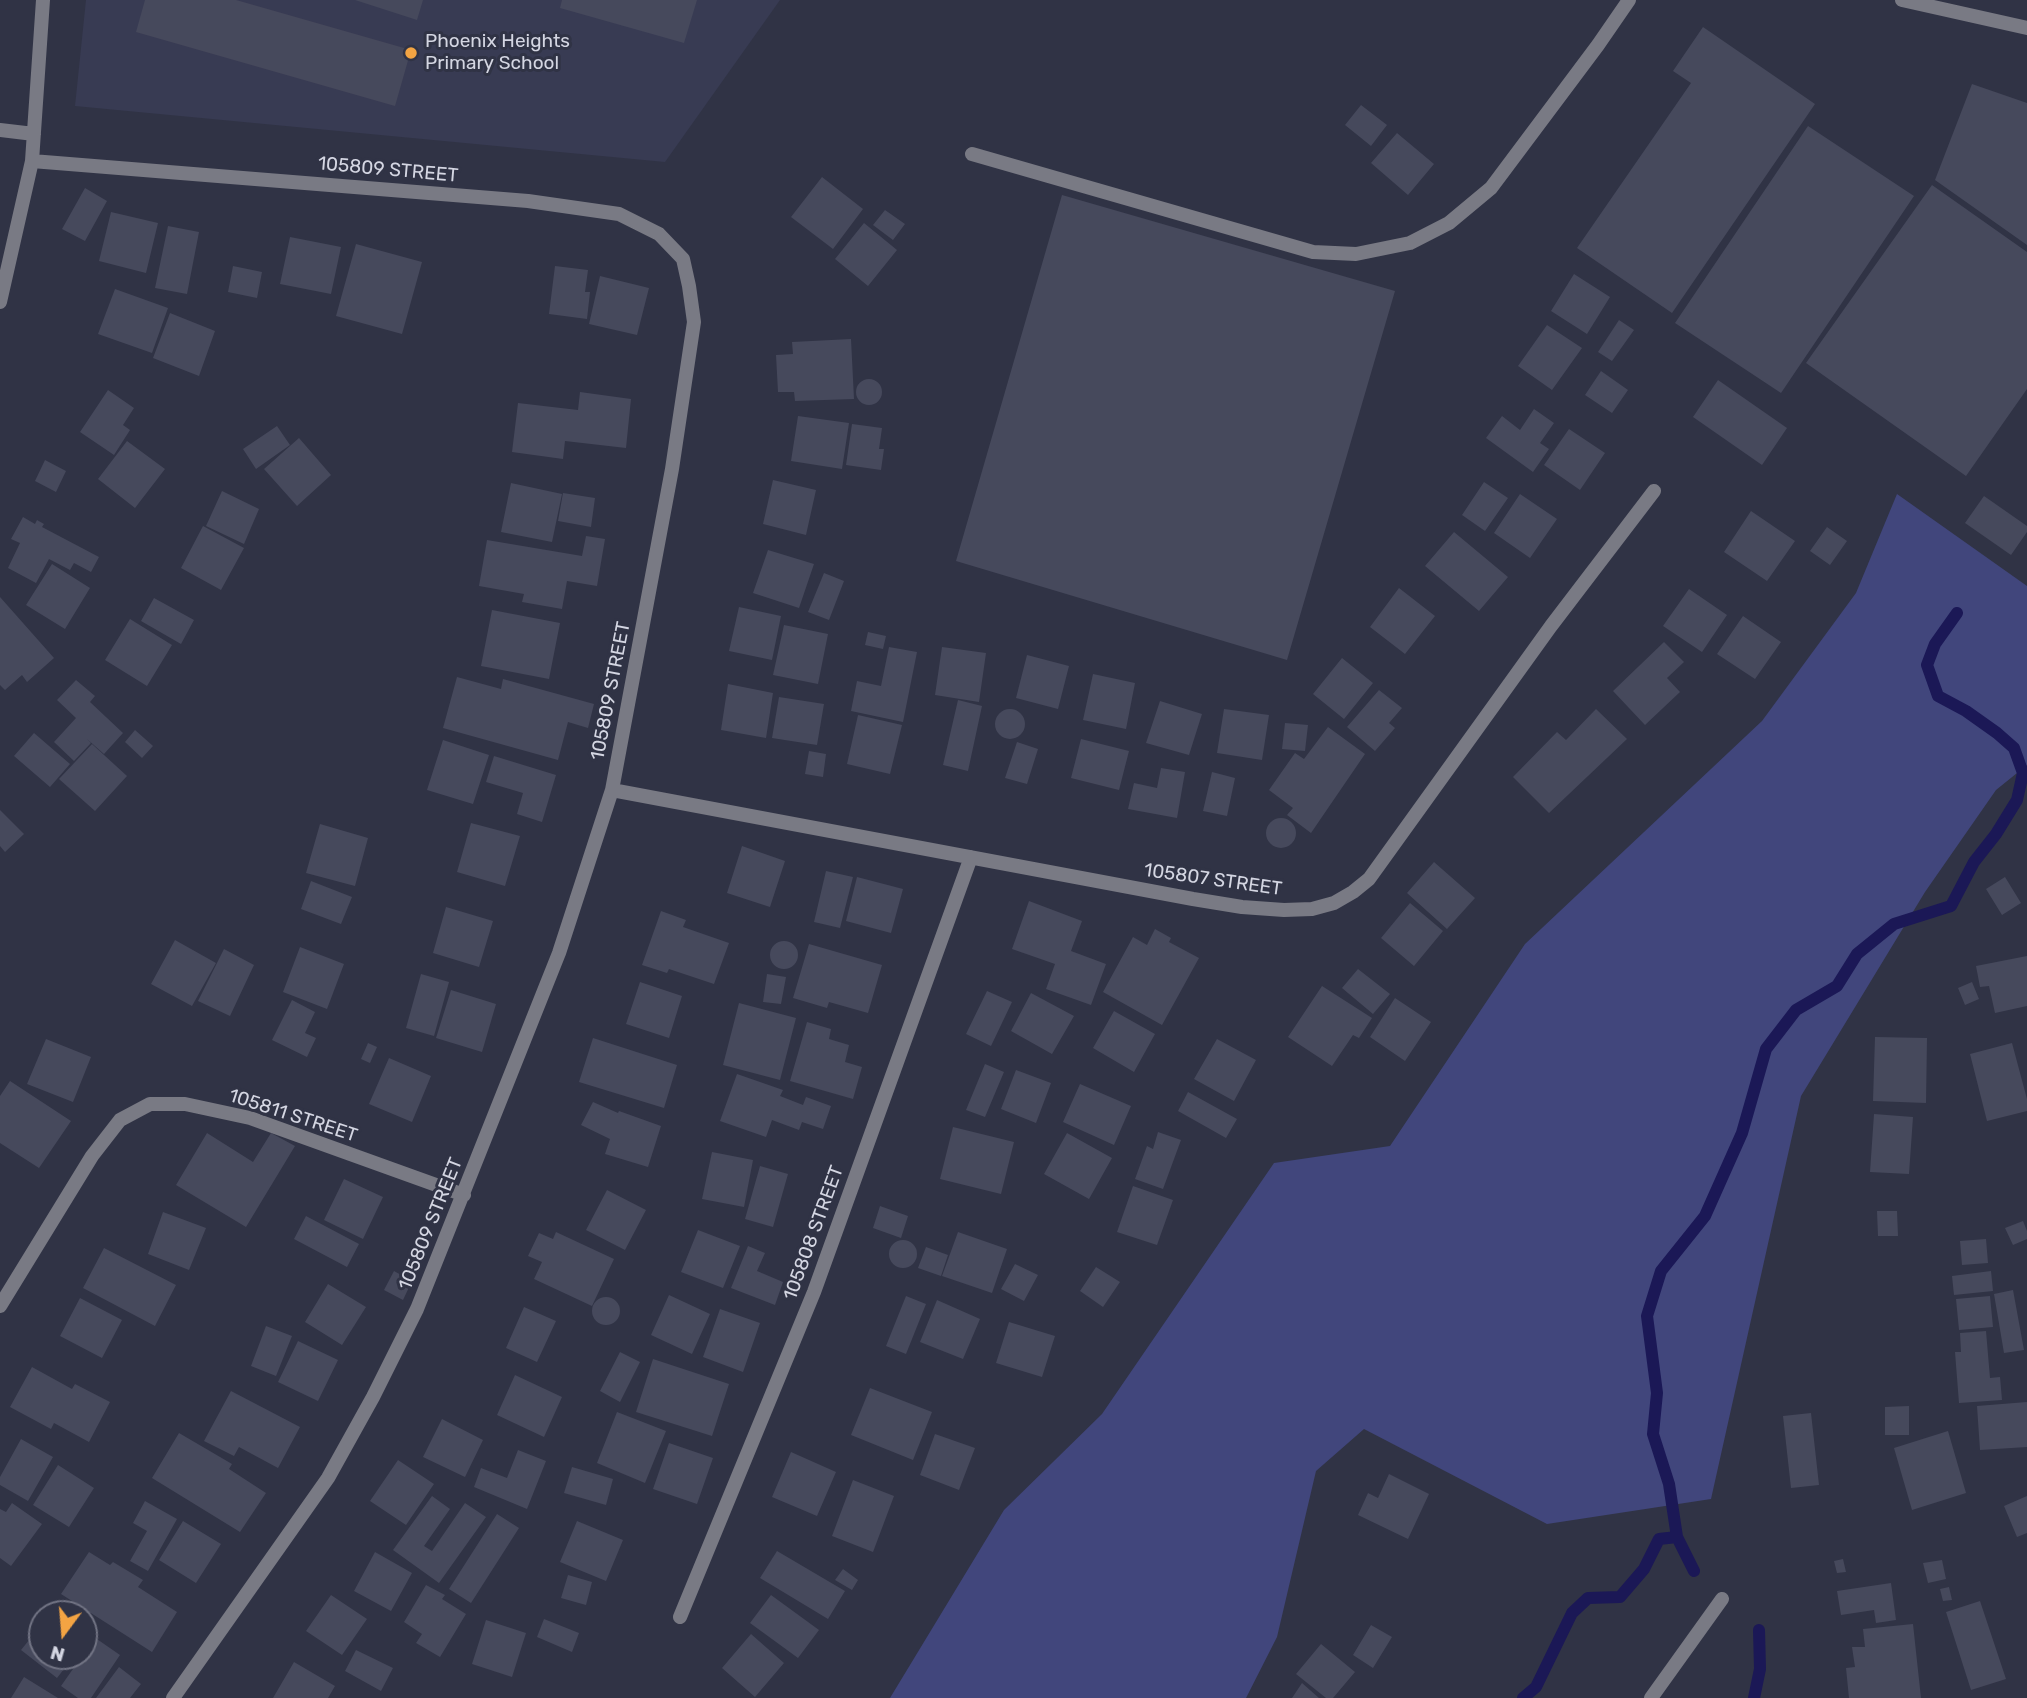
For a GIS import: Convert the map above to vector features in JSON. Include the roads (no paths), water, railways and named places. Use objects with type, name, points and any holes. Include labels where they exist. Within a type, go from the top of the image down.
[{"type":"street","points":[[0,302],[32,161],[43,0]]},
{"type":"street","points":[[972,154],[1312,252],[1356,254],[1410,243],[1449,223],[1491,188],[1629,0]]},
{"type":"street","points":[[1902,0],[2027,28]]},
{"type":"street","points":[[0,130],[34,134]]},
{"type":"street","name":"105809 STREET","points":[[32,161],[502,199],[619,214],[659,234],[682,259],[694,322],[672,469],[612,790],[559,954],[417,1308],[373,1397],[328,1478],[173,1698]]},
{"type":"street","name":"105807 STREET","points":[[612,790],[1242,907],[1284,910],[1312,909],[1334,904],[1369,879],[1551,626],[1654,491]]},
{"type":"street","name":"105808 STREET","points":[[680,1617],[814,1292],[971,857]]},
{"type":"street","name":"105811 STREET","points":[[0,1306],[92,1156],[120,1120],[150,1104],[185,1104],[250,1118],[464,1195]]},
{"type":"street","points":[[1651,1698],[1722,1599]]},
{"type":"waterway","points":[[1694,1571],[1677,1537],[1669,1484],[1653,1434],[1657,1393],[1647,1316],[1661,1271],[1705,1216],[1742,1133],[1766,1049],[1796,1010],[1837,986],[1857,954],[1894,924],[1951,906],[1974,862],[1996,834],[2017,800],[2023,773],[2014,748],[1966,711],[1938,696],[1927,665],[1935,644],[1957,613]]},
{"type":"waterway","points":[[1523,1698],[1536,1687],[1572,1613],[1588,1598],[1620,1597],[1644,1569],[1659,1539],[1677,1537]]},
{"type":"waterway","points":[[1754,1698],[1760,1669],[1759,1630]]},
{"type":"place","name":"Phoenix Heights Primary School","points":[[411,53]]}]
